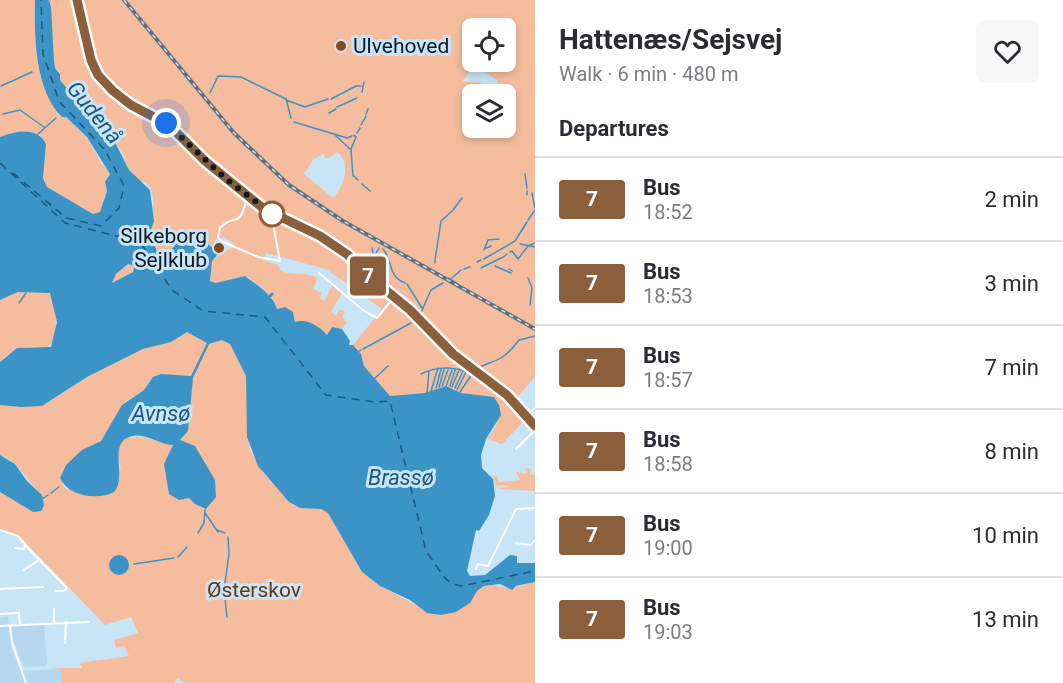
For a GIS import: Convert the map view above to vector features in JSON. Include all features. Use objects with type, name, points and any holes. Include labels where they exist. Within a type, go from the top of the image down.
[{"type":"street","points":[[77,0],[90,58],[104,82],[124,101],[169,125],[247,197],[270,213],[333,244],[394,297],[453,354],[513,401],[535,427],[516,448]]},
{"type":"street","points":[[247,197],[244,211],[239,219],[220,228],[218,237],[221,241],[258,257],[280,261],[270,213]]},
{"type":"street","points":[[319,273],[364,311],[377,318],[394,297]]},
{"type":"street","points":[[526,416],[535,408]]},
{"type":"street","points":[[476,569],[478,564],[488,566],[516,509],[535,508]]},
{"type":"street","points":[[0,530],[18,536],[67,588],[64,591],[56,591]]},
{"type":"street","points":[[516,543],[531,545],[535,540]]},
{"type":"street","points":[[15,548],[21,550],[26,546]]},
{"type":"street","points":[[24,570],[39,560]]},
{"type":"street","points":[[0,589],[43,587]]},
{"type":"street","points":[[54,609],[54,622]]},
{"type":"street","points":[[0,614],[19,613],[20,625]]},
{"type":"street","points":[[65,643],[66,622]]},
{"type":"street","points":[[0,626],[88,622]]},
{"type":"street","points":[[10,626],[12,642],[26,683]]},
{"type":"shaded area","points":[[8,617],[9,627],[44,624],[47,666],[24,667],[14,643],[10,643],[20,671],[61,669],[62,683],[0,683],[0,618]]},
{"type":"green space","points":[[0,0],[35,0],[36,46],[46,93],[62,117],[66,117],[87,137],[101,163],[110,172],[105,182],[107,191],[100,212],[93,214],[47,187],[43,178],[46,144],[37,134],[13,133],[0,137]]},
{"type":"green space","points":[[49,0],[535,0],[535,377],[512,403],[526,419],[502,444],[487,439],[498,421],[497,401],[461,393],[446,386],[425,393],[390,396],[364,366],[361,354],[353,345],[382,309],[326,269],[266,253],[263,260],[278,265],[281,271],[318,278],[313,289],[322,293],[320,298],[324,301],[333,285],[342,293],[331,312],[336,316],[340,309],[345,312],[342,317],[347,322],[342,329],[331,328],[327,335],[310,323],[295,322],[293,312],[277,309],[269,294],[246,276],[216,283],[210,281],[212,260],[235,245],[224,237],[217,239],[211,246],[197,235],[187,232],[169,252],[160,256],[149,237],[153,203],[151,190],[148,185],[130,177],[124,156],[115,142],[83,108],[77,106],[60,80],[60,72],[55,68]],"holes":[[[462,18],[516,18],[516,72],[486,72],[498,81],[497,84],[516,84],[516,138],[462,138],[462,84],[483,84],[462,82],[470,72],[462,72]],[[337,152],[344,162],[345,175],[333,198],[304,174],[313,160],[324,153],[325,158],[329,158]]]},
{"type":"green space","points":[[128,264],[134,266],[132,272],[112,283],[116,274]]},
{"type":"green space","points":[[18,292],[50,292],[56,313],[54,339],[46,348],[21,348],[0,362],[0,300]]},
{"type":"green space","name":"Østerskov","points":[[187,332],[210,343],[222,340],[230,344],[246,376],[249,448],[263,473],[294,506],[321,509],[328,513],[362,572],[380,586],[418,606],[477,591],[487,586],[513,588],[535,582],[535,683],[184,683],[178,678],[174,683],[62,683],[61,669],[48,668],[82,668],[79,663],[129,656],[124,646],[116,648],[114,640],[138,633],[131,617],[105,625],[22,539],[0,529],[0,492],[33,512],[42,495],[18,466],[0,455],[0,405],[21,407],[46,404],[87,377],[143,349],[171,342]],"holes":[[[161,374],[173,377],[185,376],[190,402],[190,418],[180,441],[195,446],[216,489],[216,497],[203,509],[189,498],[185,498],[166,474],[166,462],[173,445],[153,439],[133,437],[120,445],[118,454],[121,468],[67,490],[62,484],[82,450],[98,445],[126,401],[145,390],[149,381]]]},
{"type":"green space","points":[[525,468],[531,469],[530,475],[535,474],[535,491],[496,489],[509,486],[496,485],[493,476],[497,476],[499,482],[520,480],[516,472],[527,474]]},
{"type":"water","name":"Brassø","points":[[35,0],[49,0],[54,61],[55,68],[60,74],[60,80],[78,102],[77,106],[82,105],[107,137],[115,142],[129,170],[150,190],[154,221],[149,236],[160,256],[169,252],[187,232],[197,235],[219,253],[212,261],[210,281],[216,283],[245,276],[268,295],[277,309],[285,307],[293,312],[295,322],[305,321],[318,327],[327,335],[332,327],[342,329],[350,341],[349,345],[353,345],[361,354],[364,366],[390,396],[425,393],[446,386],[461,393],[494,397],[501,415],[486,439],[481,455],[482,468],[493,479],[495,496],[489,515],[479,531],[476,530],[467,571],[470,576],[485,575],[510,555],[517,556],[517,563],[535,563],[535,582],[516,586],[512,590],[500,584],[484,586],[477,591],[470,603],[456,612],[441,615],[427,613],[410,600],[380,586],[362,572],[328,513],[321,509],[300,508],[289,502],[258,466],[247,437],[246,376],[230,344],[222,340],[209,344],[193,378],[188,431],[180,440],[195,446],[215,480],[216,497],[206,509],[189,498],[179,500],[169,494],[164,464],[173,445],[143,436],[125,439],[121,445],[118,485],[114,492],[100,496],[84,495],[76,493],[64,484],[60,478],[66,465],[82,450],[101,441],[122,405],[144,390],[153,377],[161,374],[191,376],[207,343],[187,332],[171,342],[143,349],[87,377],[42,406],[0,405],[0,362],[17,348],[51,347],[57,322],[50,293],[18,292],[0,300],[0,137],[13,133],[32,132],[42,138],[46,144],[43,178],[47,187],[93,214],[100,212],[107,191],[105,182],[110,174],[87,137],[66,117],[62,117],[46,93],[38,62]],"holes":[[[128,264],[134,266],[133,272],[112,283],[116,274]]]},
{"type":"water","points":[[0,455],[15,464],[27,481],[42,495],[44,506],[41,511],[33,512],[0,492]]},
{"type":"water","points":[[119,555],[126,558],[129,565],[126,572],[119,575],[112,572],[109,565],[112,558]]},
{"type":"waterway","points":[[1,86],[32,72]]},
{"type":"waterway","points":[[210,93],[218,76],[241,77],[286,99],[291,118]]},
{"type":"waterway","points":[[362,92],[364,82]]},
{"type":"waterway","points":[[331,99],[356,86],[361,86]]},
{"type":"waterway","points":[[337,107],[357,98]]},
{"type":"waterway","points":[[286,100],[305,107],[328,99]]},
{"type":"waterway","points":[[329,113],[336,109]]},
{"type":"waterway","points":[[366,114],[368,109]]},
{"type":"waterway","points":[[3,114],[20,110],[44,127]]},
{"type":"waterway","points":[[361,125],[366,116]]},
{"type":"waterway","points":[[38,134],[56,118]]},
{"type":"waterway","points":[[294,122],[347,138],[352,136]]},
{"type":"waterway","points":[[357,133],[360,128]]},
{"type":"waterway","points":[[353,176],[351,149],[356,137],[354,135]]},
{"type":"waterway","points":[[336,136],[350,149]]},
{"type":"waterway","points":[[525,174],[527,188]]},
{"type":"waterway","points":[[354,176],[358,180]]},
{"type":"waterway","points":[[362,184],[370,191]]},
{"type":"waterway","points":[[532,193],[535,208]]},
{"type":"waterway","points":[[453,210],[462,198]]},
{"type":"waterway","points":[[528,220],[535,210]]},
{"type":"waterway","points":[[435,260],[441,221],[452,211]]},
{"type":"waterway","points":[[484,259],[515,241],[527,222]]},
{"type":"waterway","points":[[484,250],[488,240],[499,239]]},
{"type":"waterway","points":[[510,252],[512,251],[518,259],[528,246],[535,243]]},
{"type":"waterway","points":[[520,244],[535,247]]},
{"type":"waterway","points":[[484,249],[491,246]]},
{"type":"waterway","points":[[372,248],[378,278]]},
{"type":"waterway","points":[[375,255],[379,248]]},
{"type":"waterway","points":[[383,249],[395,276],[405,283]]},
{"type":"waterway","points":[[502,258],[507,254]]},
{"type":"waterway","points":[[381,277],[387,255]]},
{"type":"waterway","points":[[481,268],[501,258]]},
{"type":"waterway","points":[[477,262],[481,260]]},
{"type":"waterway","points":[[495,266],[511,273]]},
{"type":"waterway","points":[[464,269],[470,267]]},
{"type":"waterway","points":[[452,278],[461,270]]},
{"type":"waterway","points":[[449,278],[458,284]]},
{"type":"waterway","points":[[528,278],[532,288],[530,305]]},
{"type":"waterway","points":[[419,317],[431,290],[443,283]]},
{"type":"waterway","points":[[407,284],[422,308]]},
{"type":"waterway","points":[[19,303],[26,293]]},
{"type":"waterway","points":[[269,297],[272,294]]},
{"type":"waterway","points":[[363,349],[411,323]]},
{"type":"waterway","points":[[477,368],[504,356],[519,340],[535,336]]},
{"type":"waterway","points":[[374,379],[388,366]]},
{"type":"waterway","points":[[431,391],[438,368]]},
{"type":"waterway","points":[[421,374],[446,368],[472,374],[460,392]]},
{"type":"waterway","points":[[436,388],[441,369]]},
{"type":"waterway","points":[[439,387],[444,369]]},
{"type":"waterway","points":[[442,386],[448,370]]},
{"type":"waterway","points":[[446,386],[452,370]]},
{"type":"waterway","points":[[450,386],[455,370]]},
{"type":"waterway","points":[[452,387],[459,370]]},
{"type":"waterway","points":[[427,393],[429,371]]},
{"type":"waterway","points":[[455,388],[463,371]]},
{"type":"waterway","points":[[457,390],[466,372]]},
{"type":"waterway","points":[[51,493],[59,487]]},
{"type":"waterway","points":[[42,499],[48,495]]},
{"type":"waterway","points":[[198,533],[204,523],[205,510]]},
{"type":"waterway","points":[[205,513],[218,532]]},
{"type":"waterway","points":[[217,530],[225,533]]},
{"type":"waterway","points":[[227,617],[224,590],[229,554],[228,537]]},
{"type":"waterway","points":[[178,557],[187,547]]},
{"type":"waterway","points":[[134,564],[174,558]]},
{"type":"ferry route","points":[[13,173],[66,218],[101,226],[119,208],[124,186],[105,150],[59,101],[43,54],[41,0]]},
{"type":"ferry route","points":[[0,163],[65,223],[140,242],[172,290],[203,311],[265,317],[326,395],[375,402],[390,401],[426,551],[444,577],[452,584],[461,586],[535,571]]},
{"type":"railway","points":[[124,0],[234,133],[289,185],[343,221],[535,329]]},
{"type":"bus line","name":"7","points":[[77,0],[91,60],[98,75],[113,91],[124,101],[169,125],[205,161],[264,209],[320,236],[354,259],[365,273],[410,310],[453,354],[507,395],[535,426]]},
{"type":"place","name":"Ulvehoved","points":[[341,46]]},
{"type":"place","name":"Silkeborg Sejlklub","points":[[219,248]]},
{"type":"route","points":[[166,123],[205,161],[247,197],[272,214]]},
{"type":"water label","name":"Gudenå","points":[[95,112]]},
{"type":"water label","name":"Avnsø","points":[[161,413]]}]
